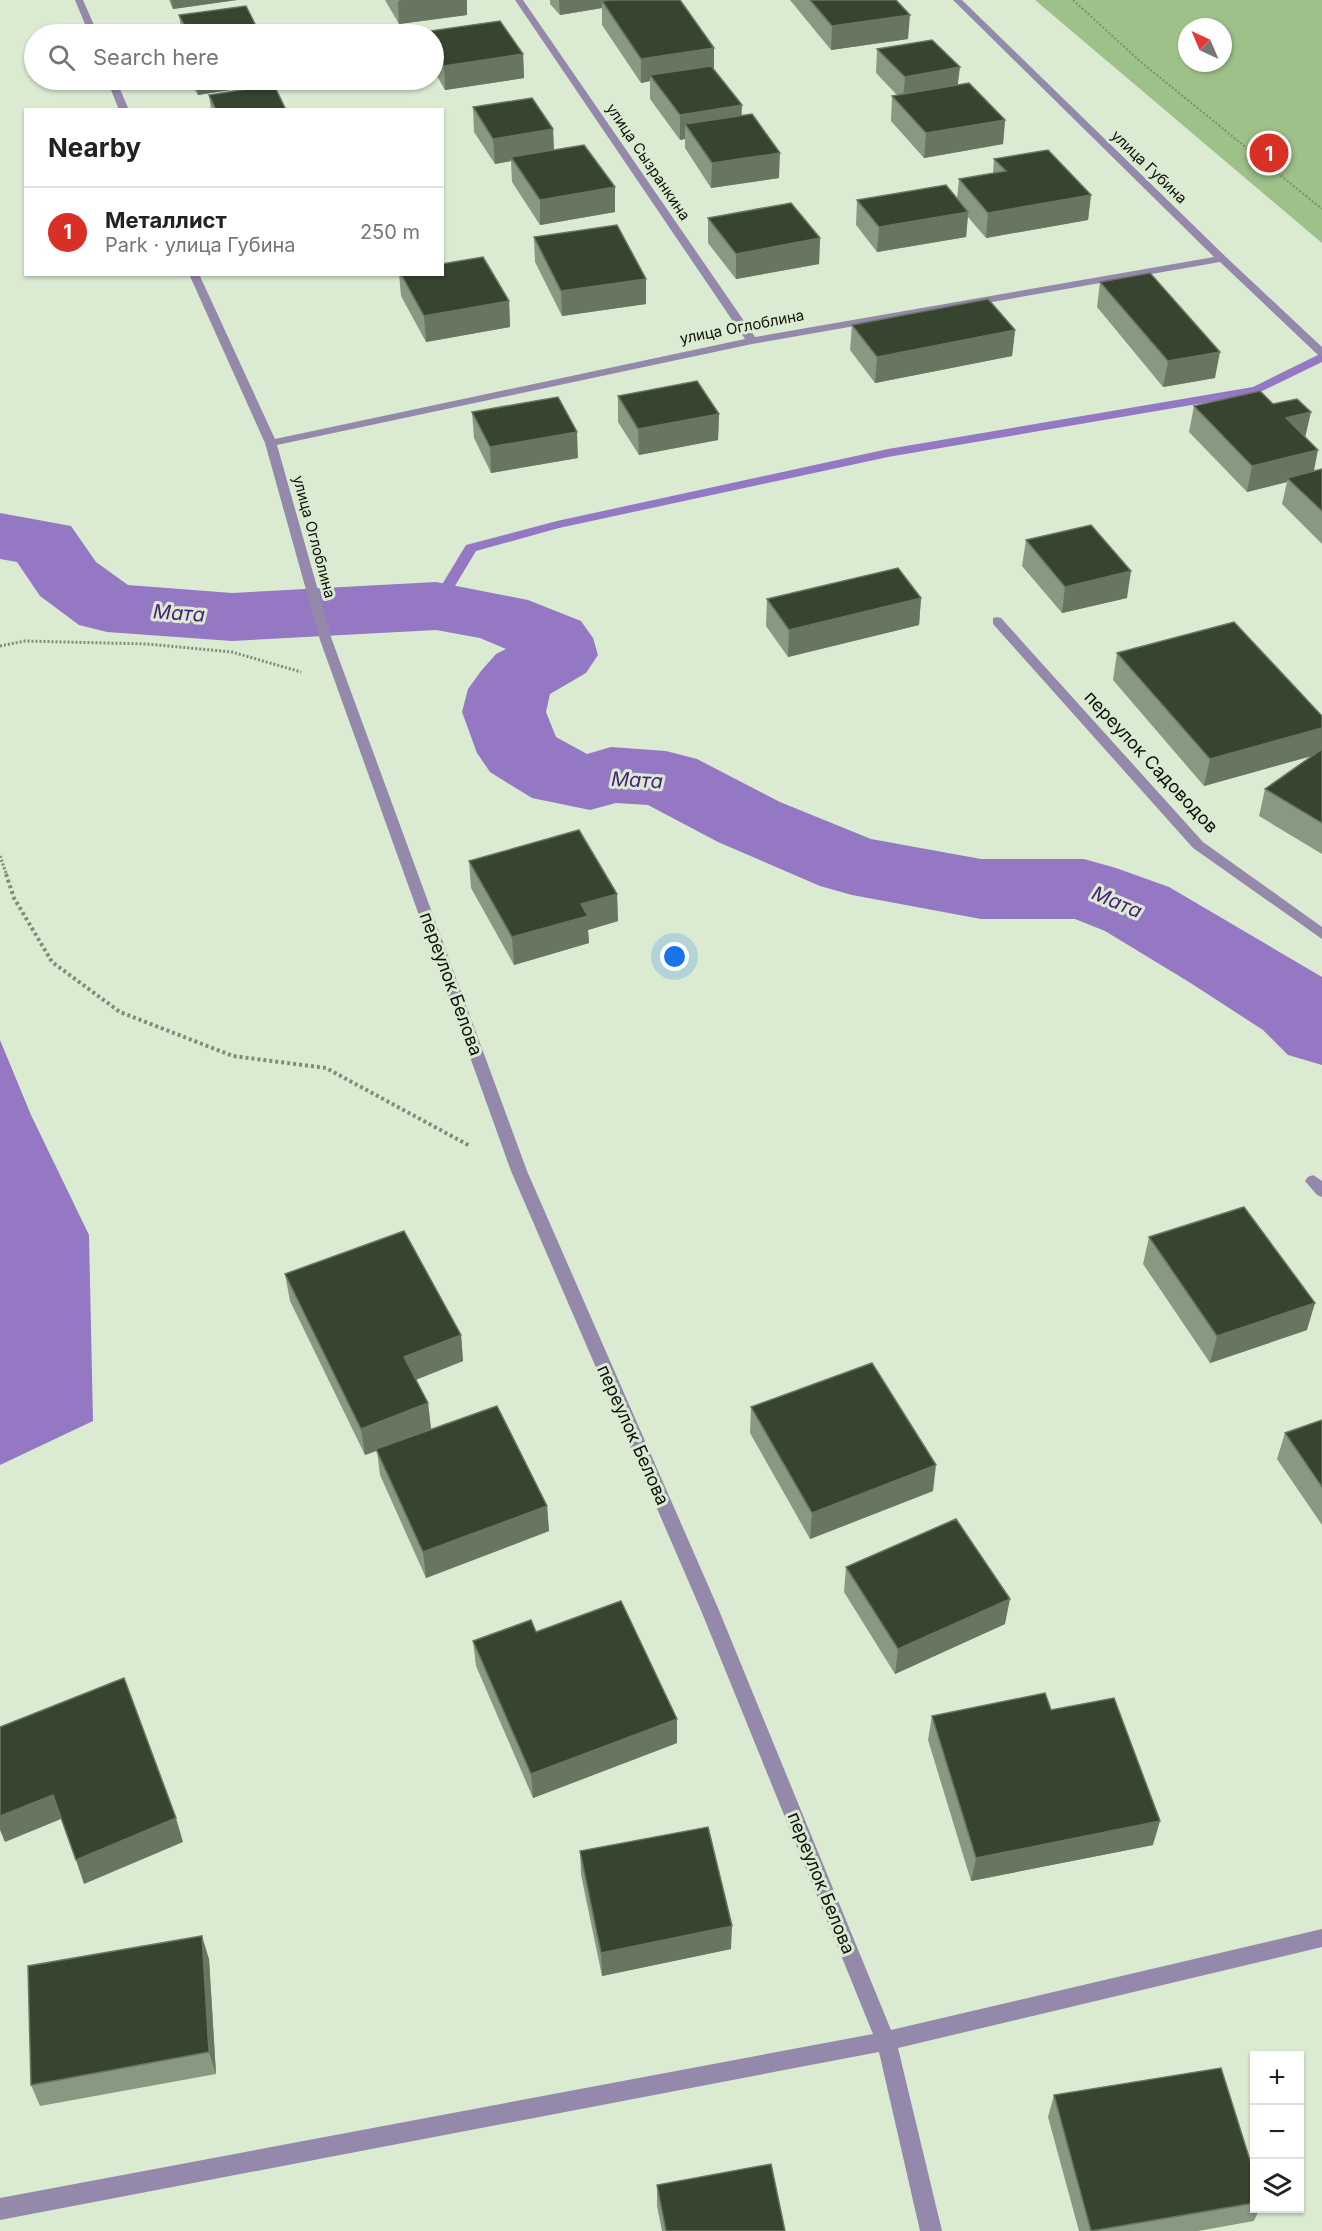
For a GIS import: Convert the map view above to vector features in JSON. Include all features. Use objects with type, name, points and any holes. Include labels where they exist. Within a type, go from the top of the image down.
[{"type":"street","points":[[79,0],[89,24]]},
{"type":"street","name":"улица Сызранкина","points":[[519,0],[752,341]]},
{"type":"street","name":"улица Губина","points":[[957,0],[1222,259],[1322,353]]},
{"type":"street","points":[[116,90],[123,108]]},
{"type":"street","name":"улица Оглоблина","points":[[271,443],[752,341],[1222,259]]},
{"type":"street","name":"улица Оглоблина","points":[[195,276],[271,443],[326,640]]},
{"type":"street","name":"переулок Садоводов","points":[[996,621],[1198,845],[1322,934]]},
{"type":"street","name":"переулок Белова","points":[[326,640],[519,1171],[709,1608],[886,2041],[931,2231]]},
{"type":"street","points":[[0,2209],[886,2041],[1322,1938]]},
{"type":"path","points":[[1073,0],[1142,63],[1322,209]]},
{"type":"path","points":[[0,646],[25,641],[232,652],[342,684]]},
{"type":"path","points":[[0,856],[14,898],[52,962],[120,1012],[233,1056],[326,1068],[519,1171]]},
{"type":"green space","points":[[1035,0],[1322,0],[1322,243]]},
{"type":"shaded area","points":[[0,1040],[31,1115],[89,1235],[93,1421],[0,1465]]},
{"type":"building","points":[[680,0],[714,48],[641,59],[602,1]]},
{"type":"building","points":[[810,0],[896,0],[910,15],[832,26]]},
{"type":"building","points":[[246,6],[255,24],[184,24],[179,15]]},
{"type":"building","points":[[500,21],[523,54],[444,66],[444,29]]},
{"type":"building","points":[[932,40],[960,67],[905,77],[877,49]]},
{"type":"building","points":[[711,66],[742,105],[680,115],[650,75]]},
{"type":"building","points":[[969,83],[1005,120],[926,133],[892,96]]},
{"type":"building","points":[[242,90],[276,90],[285,108],[215,108],[209,95]]},
{"type":"building","points":[[532,98],[553,129],[493,139],[473,107]]},
{"type":"building","points":[[752,114],[780,153],[712,163],[685,124]]},
{"type":"building","points":[[584,145],[615,187],[540,200],[511,157]]},
{"type":"building","points":[[1048,150],[1091,195],[988,213],[959,179],[1006,171],[994,159]]},
{"type":"building","points":[[946,185],[968,212],[879,227],[857,200]]},
{"type":"building","points":[[791,203],[820,238],[736,254],[708,218]]},
{"type":"building","points":[[617,225],[646,279],[561,291],[534,237]]},
{"type":"building","points":[[483,257],[509,301],[424,316],[402,276],[444,276],[444,264]]},
{"type":"building","points":[[1150,273],[1220,352],[1168,361],[1100,282]]},
{"type":"building","points":[[988,299],[1015,330],[877,357],[852,325]]},
{"type":"building","points":[[697,381],[719,414],[638,429],[618,396]]},
{"type":"building","points":[[1260,391],[1273,404],[1297,399],[1311,412],[1286,418],[1318,450],[1252,466],[1194,406]]},
{"type":"building","points":[[558,397],[577,432],[490,447],[472,412]]},
{"type":"building","points":[[1322,469],[1322,511],[1287,478]]},
{"type":"building","points":[[1091,525],[1131,571],[1065,587],[1026,540]]},
{"type":"building","points":[[898,568],[921,598],[789,630],[767,599]]},
{"type":"building","points":[[1234,622],[1322,716],[1322,728],[1210,759],[1117,653]]},
{"type":"building","points":[[1322,749],[1322,823],[1265,789]]},
{"type":"building","points":[[579,830],[617,894],[581,904],[588,916],[512,937],[469,861]]},
{"type":"building","points":[[1244,1207],[1315,1303],[1217,1336],[1149,1237]]},
{"type":"building","points":[[404,1231],[461,1335],[404,1357],[428,1403],[361,1429],[285,1274]]},
{"type":"building","points":[[872,1363],[936,1465],[812,1513],[751,1407]]},
{"type":"building","points":[[497,1406],[547,1506],[423,1552],[376,1449]]},
{"type":"building","points":[[1322,1420],[1322,1487],[1285,1433]]},
{"type":"building","points":[[956,1519],[1010,1599],[898,1649],[846,1567]]},
{"type":"building","points":[[621,1601],[677,1719],[531,1774],[473,1641],[531,1620],[536,1632]]},
{"type":"building","points":[[124,1678],[176,1818],[76,1860],[53,1795],[0,1816],[0,1727]]},
{"type":"building","points":[[1045,1693],[1051,1710],[1114,1698],[1160,1821],[976,1858],[932,1716]]},
{"type":"building","points":[[708,1827],[732,1926],[601,1953],[580,1851]]},
{"type":"building","points":[[202,1936],[209,2052],[31,2085],[28,1966]]},
{"type":"building","points":[[1221,2068],[1250,2160],[1250,2204],[1091,2231],[1054,2095]]},
{"type":"building","points":[[771,2164],[785,2231],[666,2231],[657,2185]]},
{"type":"waterway","points":[[436,606],[471,548],[557,525],[888,453],[1256,390],[1322,357]]},
{"type":"waterway","name":"Мата","points":[[0,536],[43,543],[68,579],[107,608],[232,617],[436,606],[499,617],[552,638],[557,655],[525,672],[510,689],[504,712],[520,753],[541,763],[563,778],[590,782],[611,775],[666,779],[749,822],[852,865],[981,889],[1084,889],[1137,909],[1222,959],[1297,1006],[1322,1031]]},
{"type":"place","name":"Металлист","points":[[1269,153]]}]
